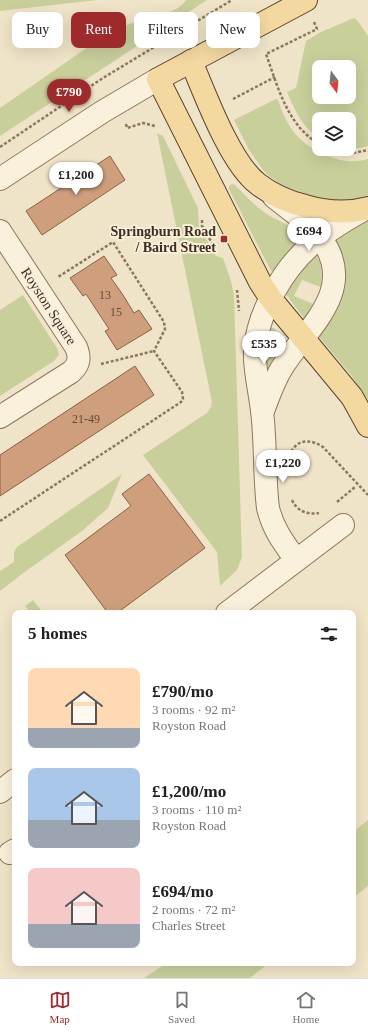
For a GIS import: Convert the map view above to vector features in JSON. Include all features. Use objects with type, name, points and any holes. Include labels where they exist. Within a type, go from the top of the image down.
[{"type":"main road","points":[[305,0],[158,79],[248,260],[271,299],[352,397],[368,426]]},
{"type":"main road","points":[[191,61],[220,129],[240,164],[258,184],[287,200],[317,209],[348,212],[366,208]]},
{"type":"street","points":[[0,179],[102,112],[158,79]]},
{"type":"street","points":[[258,184],[307,224],[320,237],[332,263],[334,280],[329,303],[277,377],[262,412]]},
{"type":"street","points":[[296,560],[278,535],[268,508],[262,412],[255,366],[255,353],[259,325],[271,299],[295,261],[304,251],[320,237],[366,208]]},
{"type":"street","name":"Royston Square","points":[[0,231],[76,347],[79,362],[72,372],[0,417]]},
{"type":"street","points":[[231,610],[343,525]]},
{"type":"street","points":[[0,792],[12,782]]},
{"type":"path","points":[[0,147],[103,78],[232,0]]},
{"type":"path","points":[[305,0],[317,29],[266,54],[282,98],[294,121],[305,135],[312,140]]},
{"type":"path","points":[[356,152],[368,150]]},
{"type":"path","points":[[201,215],[202,226],[217,253]]},
{"type":"path","points":[[39,289],[113,242],[165,325],[165,329],[154,351],[103,364],[79,362]]},
{"type":"path","points":[[236,288],[239,315]]},
{"type":"path","points":[[0,521],[183,399],[182,392],[154,351]]},
{"type":"path","points":[[288,463],[289,455],[296,445],[309,441],[316,442],[323,447],[368,495]]},
{"type":"path","points":[[334,505],[355,487]]},
{"type":"path","points":[[291,498],[300,510],[306,513],[313,514],[322,512]]},
{"type":"green space","points":[[0,0],[97,0],[0,11]]},
{"type":"green space","points":[[186,0],[207,0],[189,12],[170,12],[182,5]]},
{"type":"green space","points":[[354,18],[368,36],[368,146],[356,148],[356,112],[312,112],[312,132],[303,123],[296,112],[287,92],[296,88],[306,41],[321,32]]},
{"type":"green space","points":[[134,23],[134,48],[0,136],[0,108],[86,48],[126,48],[126,26]]},
{"type":"green space","points":[[276,99],[278,100],[291,127],[302,141],[312,148],[312,156],[328,156],[343,161],[368,159],[368,201],[322,202],[285,188],[263,170],[249,150],[234,120]]},
{"type":"green space","points":[[157,133],[163,136],[198,208],[199,227],[216,256],[223,258],[234,295],[242,557],[237,570],[220,586],[217,552],[143,455],[207,413],[212,402]]},
{"type":"green space","points":[[232,184],[235,185],[251,202],[265,213],[293,228],[305,237],[276,273],[271,271],[229,189],[229,186]]},
{"type":"green space","points":[[368,220],[368,401],[351,375],[319,336],[333,315],[341,296],[332,241]]},
{"type":"green space","points":[[315,255],[321,265],[321,287],[302,280],[294,296],[316,305],[305,320],[286,294],[300,272]]},
{"type":"green space","points":[[23,295],[57,348],[59,355],[54,361],[0,396],[0,310]]},
{"type":"green space","points":[[271,328],[274,328],[284,341],[275,354],[269,367],[266,369],[267,344]]},
{"type":"green space","points":[[122,474],[108,508],[82,531],[0,591],[0,571],[14,562],[14,552],[17,547]]},
{"type":"green space","points":[[33,600],[41,610],[28,610],[25,606]]},
{"type":"green space","points":[[368,820],[368,886],[356,896],[356,830]]},
{"type":"green space","points":[[162,966],[265,966],[250,978],[144,978]]},
{"type":"building","points":[[110,156],[125,180],[42,235],[26,211]]},
{"type":"building","points":[[104,256],[117,275],[111,278],[134,313],[139,310],[152,329],[117,350],[105,331],[109,329],[86,294],[83,296],[70,278]]},
{"type":"building","points":[[135,366],[154,395],[0,496],[0,455]]},
{"type":"building","points":[[149,474],[205,548],[121,610],[106,610],[65,555],[131,506],[122,494]]},
{"type":"place","name":"Springburn Road / Baird Street","points":[[224,239]]}]
